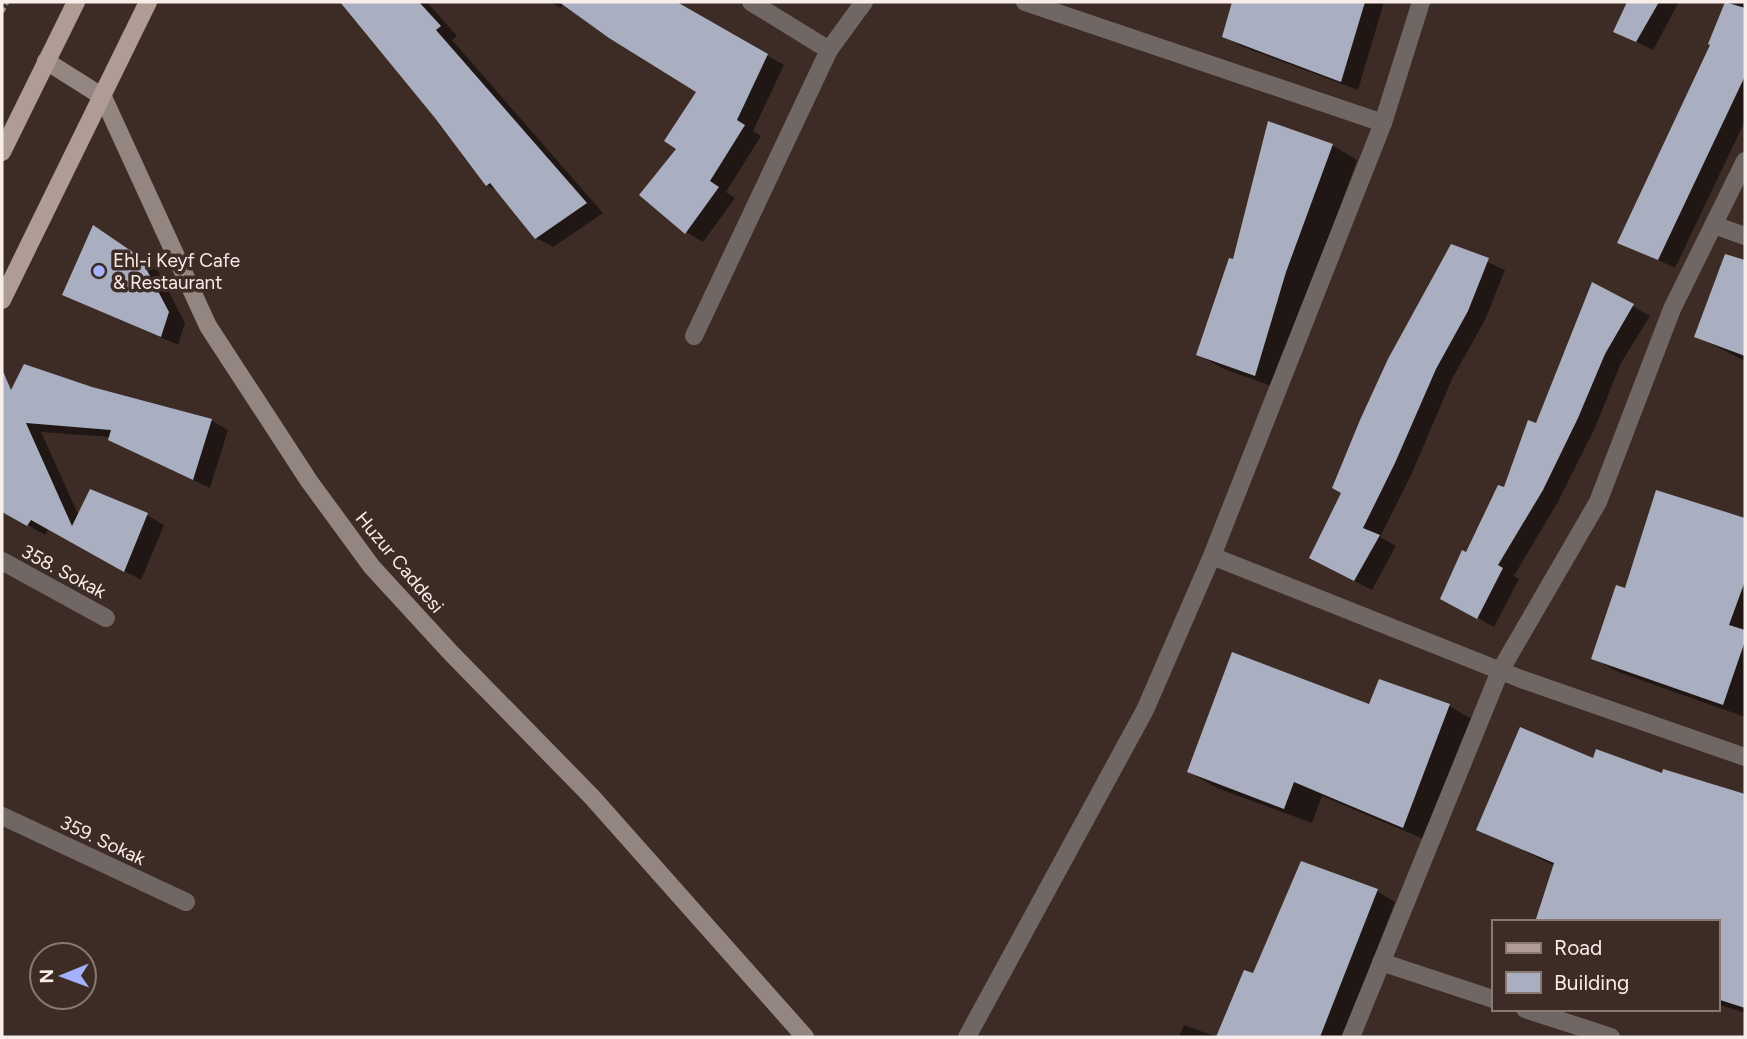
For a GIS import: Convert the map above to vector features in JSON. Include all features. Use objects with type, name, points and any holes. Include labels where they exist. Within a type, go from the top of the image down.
[{"type":"main road","points":[[2,152],[76,2]]},
{"type":"main road","points":[[2,300],[148,2]]},
{"type":"street","points":[[751,2],[829,50]]},
{"type":"street","points":[[694,337],[829,50],[864,2]]},
{"type":"street","points":[[1025,2],[1383,123]]},
{"type":"street","points":[[967,1037],[1145,710],[1212,555],[1383,123],[1421,2]]},
{"type":"street","points":[[46,61],[103,97]]},
{"type":"street","name":"Huzur Caddesi","points":[[103,97],[208,326],[309,481],[372,567],[451,653],[593,797],[806,1037]]},
{"type":"street","points":[[1351,1037],[1500,671],[1598,502],[1672,309],[1745,162]]},
{"type":"street","points":[[1714,225],[1745,236]]},
{"type":"street","points":[[1212,555],[1500,671],[1745,757]]},
{"type":"street","name":"358. Sokak","points":[[2,561],[106,618]]},
{"type":"street","name":"359. Sokak","points":[[2,816],[186,902]]},
{"type":"street","points":[[1381,962],[1492,999]]},
{"type":"street","points":[[1531,1011],[1611,1037]]},
{"type":"path","points":[[2,12],[7,2]]},
{"type":"building","points":[[340,2],[419,2],[441,26],[436,30],[587,203],[535,239],[490,183],[486,186],[435,118]]},
{"type":"building","points":[[559,2],[677,2],[768,54],[737,120],[745,125],[710,181],[719,187],[685,234],[639,195],[676,149],[664,141],[696,92],[609,38]]},
{"type":"building","points":[[1232,2],[1365,2],[1341,82],[1222,37]]},
{"type":"building","points":[[1627,2],[1659,2],[1636,42],[1613,32]]},
{"type":"building","points":[[1725,2],[1745,8],[1745,76],[1658,260],[1617,243],[1710,45],[1708,44]]},
{"type":"building","points":[[1268,121],[1333,144],[1286,272],[1255,376],[1196,355],[1229,258],[1233,259]]},
{"type":"building","points":[[93,225],[140,257],[169,312],[161,337],[62,295]]},
{"type":"building","points":[[1451,244],[1489,258],[1468,311],[1436,369],[1363,528],[1380,535],[1354,581],[1309,558],[1341,493],[1332,488],[1360,420],[1388,359]]},
{"type":"building","points":[[1725,254],[1745,260],[1745,356],[1694,337]]},
{"type":"building","points":[[1592,282],[1634,304],[1605,354],[1543,490],[1498,565],[1503,568],[1477,619],[1440,599],[1462,550],[1466,552],[1498,485],[1504,487],[1528,420],[1536,423]]},
{"type":"building","points":[[24,364],[92,387],[212,419],[193,480],[108,440],[111,430],[26,423],[72,526],[90,489],[148,513],[124,572],[31,520],[27,526],[2,512],[2,369],[11,390]]},
{"type":"building","points":[[1656,490],[1745,518],[1745,581],[1729,625],[1745,630],[1745,641],[1723,705],[1591,659],[1616,585],[1625,588]]},
{"type":"building","points":[[1232,652],[1369,704],[1379,679],[1450,704],[1403,828],[1294,782],[1284,809],[1187,772]]},
{"type":"building","points":[[1520,727],[1593,758],[1596,749],[1662,773],[1663,769],[1745,794],[1745,1008],[1719,1000],[1719,920],[1536,920],[1554,863],[1476,830]]},
{"type":"building","points":[[1301,861],[1378,889],[1320,1037],[1216,1037],[1244,970],[1253,973]]},
{"type":"place","name":"Ehl-i Keyf Cafe & Restaurant","points":[[99,271]]}]
